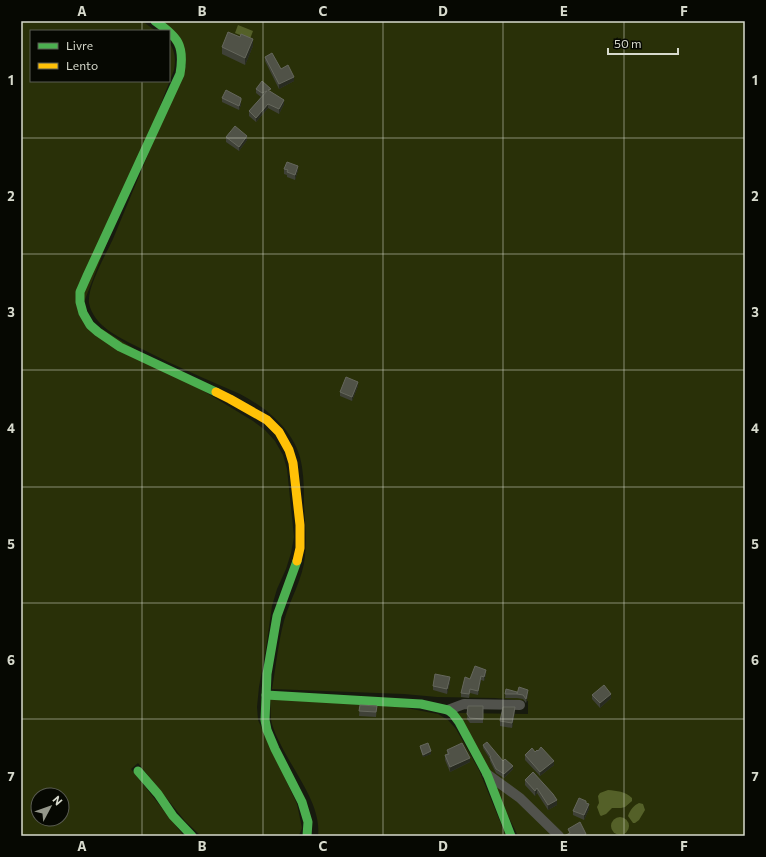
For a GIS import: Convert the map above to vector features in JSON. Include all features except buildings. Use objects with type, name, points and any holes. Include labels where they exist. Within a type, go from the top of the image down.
[{"type":"street","points":[[155,21],[168,30]]},
{"type":"street","points":[[170,32],[178,43],[182,55],[182,65],[80,292],[80,302],[90,324],[98,332],[120,346],[230,399],[267,420],[279,432],[289,450],[293,463],[300,525],[300,548],[297,563],[277,616],[267,674],[265,720],[266,730],[302,802],[308,822],[307,836]]},
{"type":"street","points":[[266,695],[421,704],[448,710],[459,722],[487,774],[511,836]]},
{"type":"street","points":[[448,710],[464,704],[520,705]]},
{"type":"street","points":[[138,771],[158,794],[173,816],[192,836]]},
{"type":"street","points":[[487,774],[520,798],[559,836]]},
{"type":"shaded area","points":[[21,21],[142,21],[155,30],[30,30],[30,82],[169,82],[79,315],[253,421],[265,430],[275,441],[283,455],[287,469],[294,537],[286,569],[277,589],[272,606],[257,707],[258,720],[297,804],[302,828],[300,833],[298,836],[201,836],[185,821],[138,763],[131,769],[184,836],[21,836]]},
{"type":"shaded area","points":[[159,21],[745,21],[745,836],[518,836],[457,713],[528,714],[528,701],[495,698],[437,697],[404,694],[272,689],[282,629],[302,573],[305,556],[306,537],[303,477],[302,467],[295,444],[288,433],[271,415],[251,400],[160,358],[114,334],[96,318],[91,311],[89,303],[89,296],[94,280],[113,239],[186,65],[170,39],[170,30],[165,30]]},
{"type":"shaded area","points":[[238,25],[253,31],[250,39],[235,33]]},
{"type":"shaded area","points":[[170,44],[174,52],[175,62],[170,80]]},
{"type":"shaded area","points":[[270,699],[401,707],[438,714],[448,720],[456,729],[479,770],[506,836],[318,836],[318,824],[311,800],[277,737],[272,724]]},
{"type":"shaded area","points":[[608,790],[627,794],[632,798],[632,801],[625,807],[612,808],[606,814],[601,816],[597,807],[599,803],[598,796],[600,793]]},
{"type":"shaded area","points":[[639,803],[643,804],[645,810],[639,820],[633,823],[628,816],[632,808]]},
{"type":"shaded area","points":[[616,817],[624,817],[629,822],[627,833],[624,835],[616,835],[611,830],[611,822]]},
{"type":"traffic: fast","points":[[155,21],[166,30]]},
{"type":"traffic: fast","points":[[170,33],[178,43],[180,49],[180,74],[87,276],[80,292],[80,302],[83,313],[90,325],[120,347],[216,392]]},
{"type":"traffic: fast","points":[[297,561],[277,616],[267,674],[265,720],[267,730],[275,749],[302,802],[308,822],[307,836]]},
{"type":"traffic: fast","points":[[266,695],[421,704],[448,710],[459,722],[487,774],[511,836]]},
{"type":"traffic: fast","points":[[138,771],[158,794],[173,816],[192,836]]},
{"type":"traffic: slow","points":[[216,392],[267,420],[279,432],[289,450],[293,463],[300,525],[300,548],[297,561]]}]
